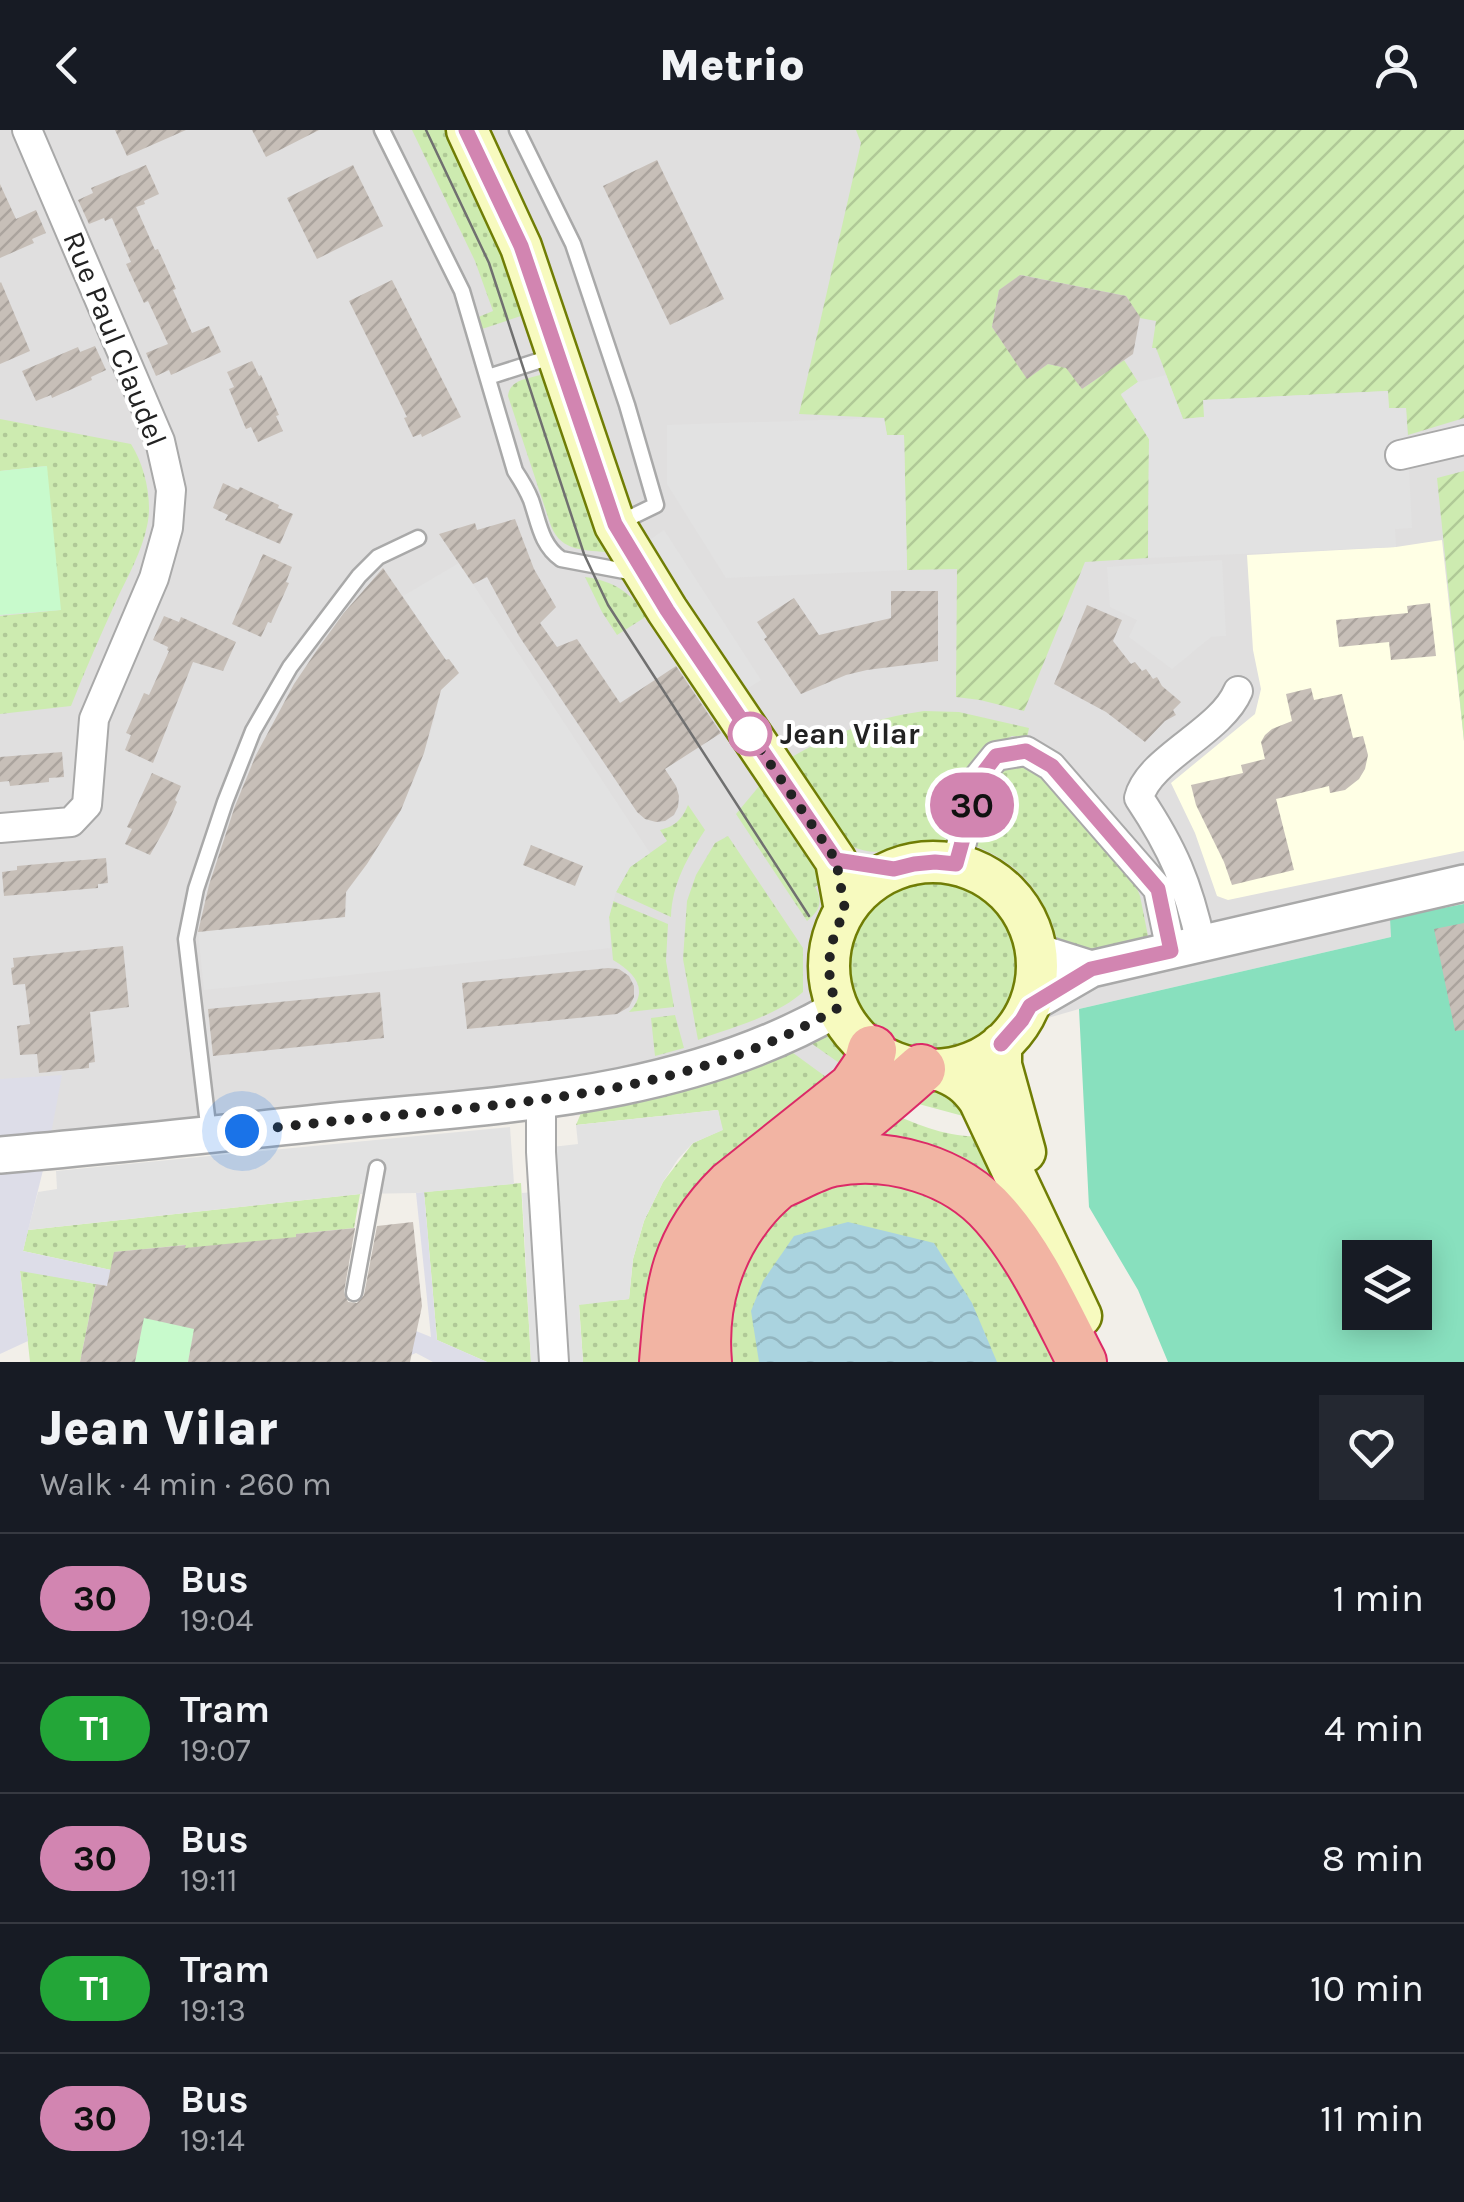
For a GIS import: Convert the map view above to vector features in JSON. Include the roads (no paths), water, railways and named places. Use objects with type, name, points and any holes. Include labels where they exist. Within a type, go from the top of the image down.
[{"type":"highway","points":[[664,1362],[669,1295],[680,1256],[698,1222],[730,1185],[853,1087],[868,1065],[872,1050]]},
{"type":"highway","points":[[707,1362],[705,1340],[712,1284],[733,1238],[757,1206],[883,1103],[930,1070]]},
{"type":"highway","points":[[782,1183],[830,1162],[871,1159],[932,1171],[962,1186],[994,1214],[1033,1269],[1082,1362]]},
{"type":"main road","points":[[466,130],[521,246],[615,524],[836,860],[845,910]]},
{"type":"main road","points":[[836,860],[894,869]]},
{"type":"main road","points":[[930,1070],[961,1066],[982,1058],[1001,1044],[1030,1006],[1038,978],[1032,932],[1010,896],[986,876],[956,864],[935,862],[894,869],[858,893],[834,935],[830,985],[852,1032],[872,1050],[895,1063],[958,1077],[980,1100],[1102,1362]]},
{"type":"main road","points":[[1001,1044],[1000,1066],[1057,1261]]},
{"type":"street","name":"Rue Paul Claudel","points":[[0,828],[71,822],[87,805],[94,719],[154,578],[168,528],[171,490],[160,441],[27,130]]},
{"type":"street","points":[[1400,456],[1464,440]]},
{"type":"street","points":[[1186,947],[1185,883],[1175,855],[1139,798],[1146,780],[1221,715],[1238,692]]},
{"type":"street","points":[[956,864],[980,777],[996,756],[1026,751],[1052,766],[1158,889],[1186,947]]},
{"type":"street","points":[[1030,1006],[1091,969],[1464,883]]},
{"type":"street","points":[[1036,952],[1091,969]]},
{"type":"street","points":[[0,1154],[541,1102],[694,1071],[776,1042],[838,1008]]},
{"type":"street","points":[[541,1102],[540,1152],[554,1362]]},
{"type":"lane","points":[[382,130],[462,290],[515,471],[530,496],[544,542],[561,559],[646,576]]},
{"type":"lane","points":[[517,130],[574,244],[656,506],[615,524]]},
{"type":"lane","points":[[488,377],[558,355]]},
{"type":"lane","points":[[209,1134],[186,940],[196,889],[225,802],[253,731],[290,666],[378,557],[418,538]]},
{"type":"lane","points":[[354,1293],[377,1168]]},
{"type":"water","points":[[848,1222],[934,1243],[972,1303],[997,1362],[759,1362],[751,1311],[763,1281],[794,1236]]},
{"type":"tram line","points":[[426,130],[489,263],[584,554],[608,605],[809,916]]},
{"type":"place","name":"Jean Vilar","points":[[750,734]]}]
